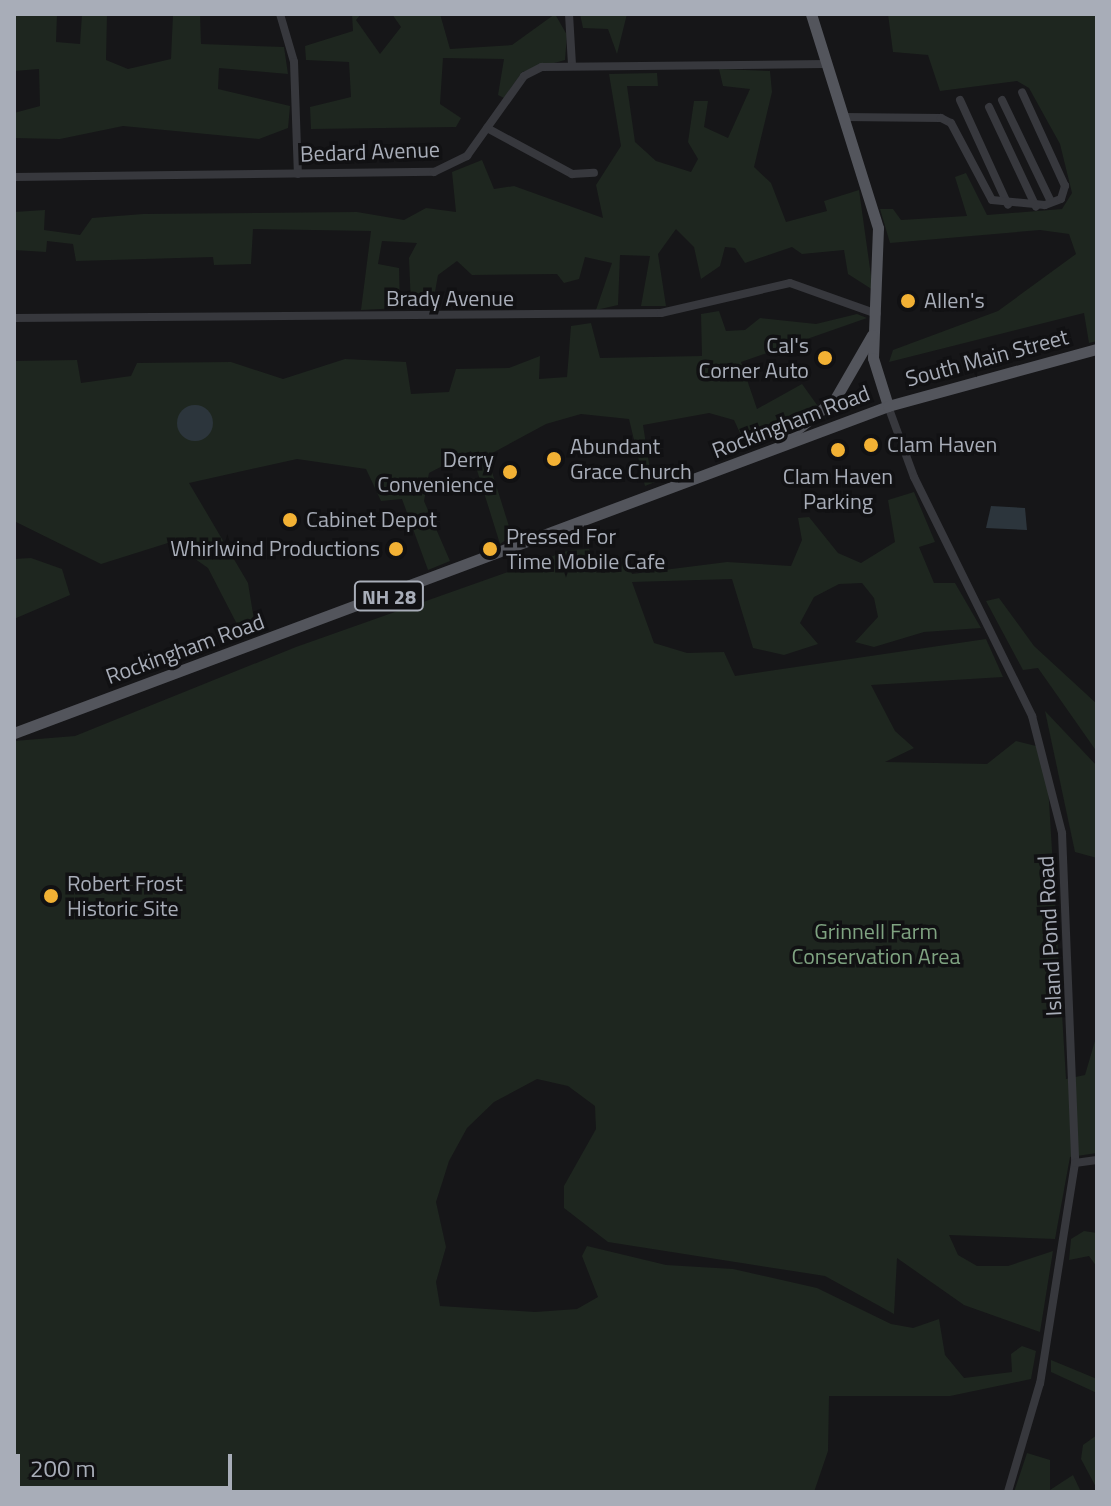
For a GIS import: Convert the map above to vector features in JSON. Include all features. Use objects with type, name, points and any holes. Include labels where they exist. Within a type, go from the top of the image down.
[{"type":"main road","name":"Rockingham Road","points":[[14,733],[888,406],[875,368],[878,228],[811,14]]},
{"type":"main road","name":"NH 28","points":[[762,453],[831,404],[874,331]]},
{"type":"main road","name":"South Main Street","points":[[888,406],[1097,349]]},
{"type":"street","points":[[280,14],[294,62],[298,174]]},
{"type":"street","points":[[569,14],[572,65]]},
{"type":"street","name":"Bedard Avenue","points":[[14,177],[445,170],[467,156],[524,76],[572,65],[825,64]]},
{"type":"street","points":[[843,117],[941,118],[951,123],[992,200],[1008,205],[1036,207],[1051,202],[1065,186],[1022,92]]},
{"type":"street","points":[[960,100],[1008,205]]},
{"type":"street","points":[[1002,100],[1051,202]]},
{"type":"street","points":[[989,107],[1036,207]]},
{"type":"street","points":[[487,128],[572,174],[594,173]]},
{"type":"street","name":"Brady Avenue","points":[[14,318],[661,313],[790,283],[877,314]]},
{"type":"street","name":"Island Pond Road","points":[[888,406],[918,486],[1016,679],[1052,776],[1065,861],[1075,1163],[1040,1383],[1008,1492]]},
{"type":"street","points":[[1075,1163],[1097,1160]]},
{"type":"green space","points":[[14,14],[57,14],[56,42],[80,44],[82,14],[107,14],[106,60],[128,69],[171,59],[173,14],[200,14],[201,44],[284,47],[288,74],[219,68],[218,89],[290,106],[288,128],[259,139],[123,126],[60,139],[14,138],[14,113],[40,106],[39,69],[14,71]]},
{"type":"green space","points":[[352,14],[361,14],[356,20],[380,54],[401,27],[392,14],[440,14],[450,49],[512,45],[555,14],[567,35],[565,60],[522,72],[504,98],[498,95],[504,59],[443,58],[440,104],[461,118],[456,127],[311,129],[310,107],[351,97],[349,62],[306,60],[305,46],[353,31]]},
{"type":"green space","points":[[580,14],[627,14],[617,54],[608,29],[583,28]]},
{"type":"green space","points":[[888,14],[1097,14],[1097,341],[1089,343],[1084,313],[889,362],[893,350],[998,311],[1076,254],[1069,234],[1040,230],[890,243],[880,209],[893,209],[901,220],[967,216],[955,177],[966,173],[987,215],[1062,209],[1072,193],[1060,144],[1029,88],[1017,81],[940,91],[928,55],[893,52]]},
{"type":"green space","points":[[719,69],[770,71],[772,92],[754,167],[771,183],[786,222],[827,211],[824,201],[859,190],[873,290],[848,274],[844,250],[802,254],[792,247],[745,263],[735,248],[725,247],[720,266],[701,279],[694,247],[676,229],[658,254],[666,306],[641,306],[650,256],[620,255],[618,305],[596,310],[612,263],[585,257],[579,279],[564,283],[557,274],[472,275],[457,261],[438,275],[433,303],[411,306],[409,258],[417,243],[382,241],[378,264],[399,268],[400,308],[361,310],[371,231],[253,229],[251,264],[214,265],[213,257],[76,261],[73,244],[47,241],[46,252],[14,250],[14,212],[45,210],[44,230],[80,235],[92,218],[143,214],[357,212],[404,220],[426,208],[456,212],[452,172],[482,160],[494,189],[514,186],[603,218],[596,185],[621,146],[609,74],[657,73],[658,86],[627,86],[635,142],[656,161],[691,172],[698,159],[688,142],[694,101],[708,101],[704,127],[728,138],[750,89],[723,86]]},
{"type":"green space","points":[[719,311],[726,331],[745,330],[760,318],[816,324],[857,314],[867,318],[741,362],[757,409],[802,384],[820,409],[746,446],[734,420],[709,413],[643,425],[650,470],[664,467],[670,476],[645,486],[629,419],[581,414],[546,424],[487,456],[512,536],[500,544],[471,451],[429,473],[424,501],[450,561],[428,570],[402,499],[381,501],[366,469],[297,459],[189,483],[248,583],[255,626],[240,630],[208,568],[171,542],[101,564],[14,521],[14,361],[77,360],[81,383],[131,376],[137,363],[231,362],[283,379],[345,359],[406,362],[411,394],[449,392],[456,369],[509,368],[540,356],[539,379],[567,377],[571,326],[591,323],[600,358],[702,356],[701,314]]},
{"type":"green space","name":"Grinnell Farm Conservation Area","points":[[914,492],[935,542],[919,547],[934,583],[955,583],[981,628],[924,632],[874,647],[855,642],[878,617],[874,598],[862,583],[839,584],[814,597],[800,623],[818,644],[784,655],[753,648],[732,579],[632,582],[654,643],[687,653],[724,652],[735,676],[986,639],[1003,677],[871,685],[895,731],[914,748],[885,762],[987,764],[1016,741],[1036,746],[1048,785],[1066,1079],[1085,1075],[1097,1034],[1097,1153],[1070,1157],[1055,1239],[949,1235],[958,1255],[977,1266],[1008,1266],[1053,1251],[1040,1332],[964,1305],[897,1258],[894,1314],[825,1276],[608,1242],[564,1208],[564,1186],[596,1129],[595,1106],[568,1086],[537,1079],[494,1102],[467,1128],[449,1161],[436,1202],[446,1247],[436,1282],[440,1306],[535,1312],[577,1309],[598,1297],[582,1256],[587,1246],[666,1265],[733,1269],[817,1288],[891,1324],[913,1328],[939,1319],[945,1355],[964,1378],[1012,1372],[1011,1354],[1022,1346],[1036,1351],[1031,1379],[950,1396],[829,1396],[828,1451],[814,1492],[14,1492],[14,741],[75,736],[296,647],[570,550],[589,549],[598,567],[627,558],[632,574],[727,562],[791,566],[802,540],[798,518],[809,517],[838,553],[861,563],[895,542],[888,500]]},
{"type":"green space","points":[[31,558],[62,569],[70,595],[14,619],[14,559]]},
{"type":"green space","points":[[999,598],[1034,646],[1097,704],[1097,752],[1038,668],[1023,670],[986,601]]},
{"type":"green space","points":[[1045,711],[1097,766],[1097,858],[1075,852]]},
{"type":"green space","points":[[1084,1231],[1097,1233],[1097,1267],[1089,1256],[1069,1260],[1071,1239]]},
{"type":"green space","points":[[1051,1360],[1097,1379],[1097,1393],[1051,1372]]},
{"type":"green space","points":[[1097,1435],[1097,1489],[1081,1459],[1083,1445]]},
{"type":"green space","points":[[1027,1453],[1050,1460],[1050,1490],[1073,1475],[1081,1492],[1014,1492]]},
{"type":"shaded area","points":[[195,405],[208,410],[213,423],[208,436],[195,441],[182,436],[177,423],[182,410]]},
{"type":"shaded area","points":[[991,506],[1025,508],[1027,530],[986,528]]},
{"type":"place","name":"Allen's","points":[[908,301]]},
{"type":"place","name":"Cal's Corner Auto","points":[[825,358]]},
{"type":"place","name":"Clam Haven","points":[[871,445]]},
{"type":"place","name":"Clam Haven Parking","points":[[838,450]]},
{"type":"place","name":"Abundant Grace Church","points":[[554,459]]},
{"type":"place","name":"Derry Convenience","points":[[510,472]]},
{"type":"place","name":"Cabinet Depot","points":[[290,520]]},
{"type":"place","name":"Whirlwind Productions","points":[[396,549]]},
{"type":"place","name":"Pressed For Time Mobile Cafe","points":[[490,549]]},
{"type":"place","name":"Robert Frost Historic Site","points":[[51,896]]}]
